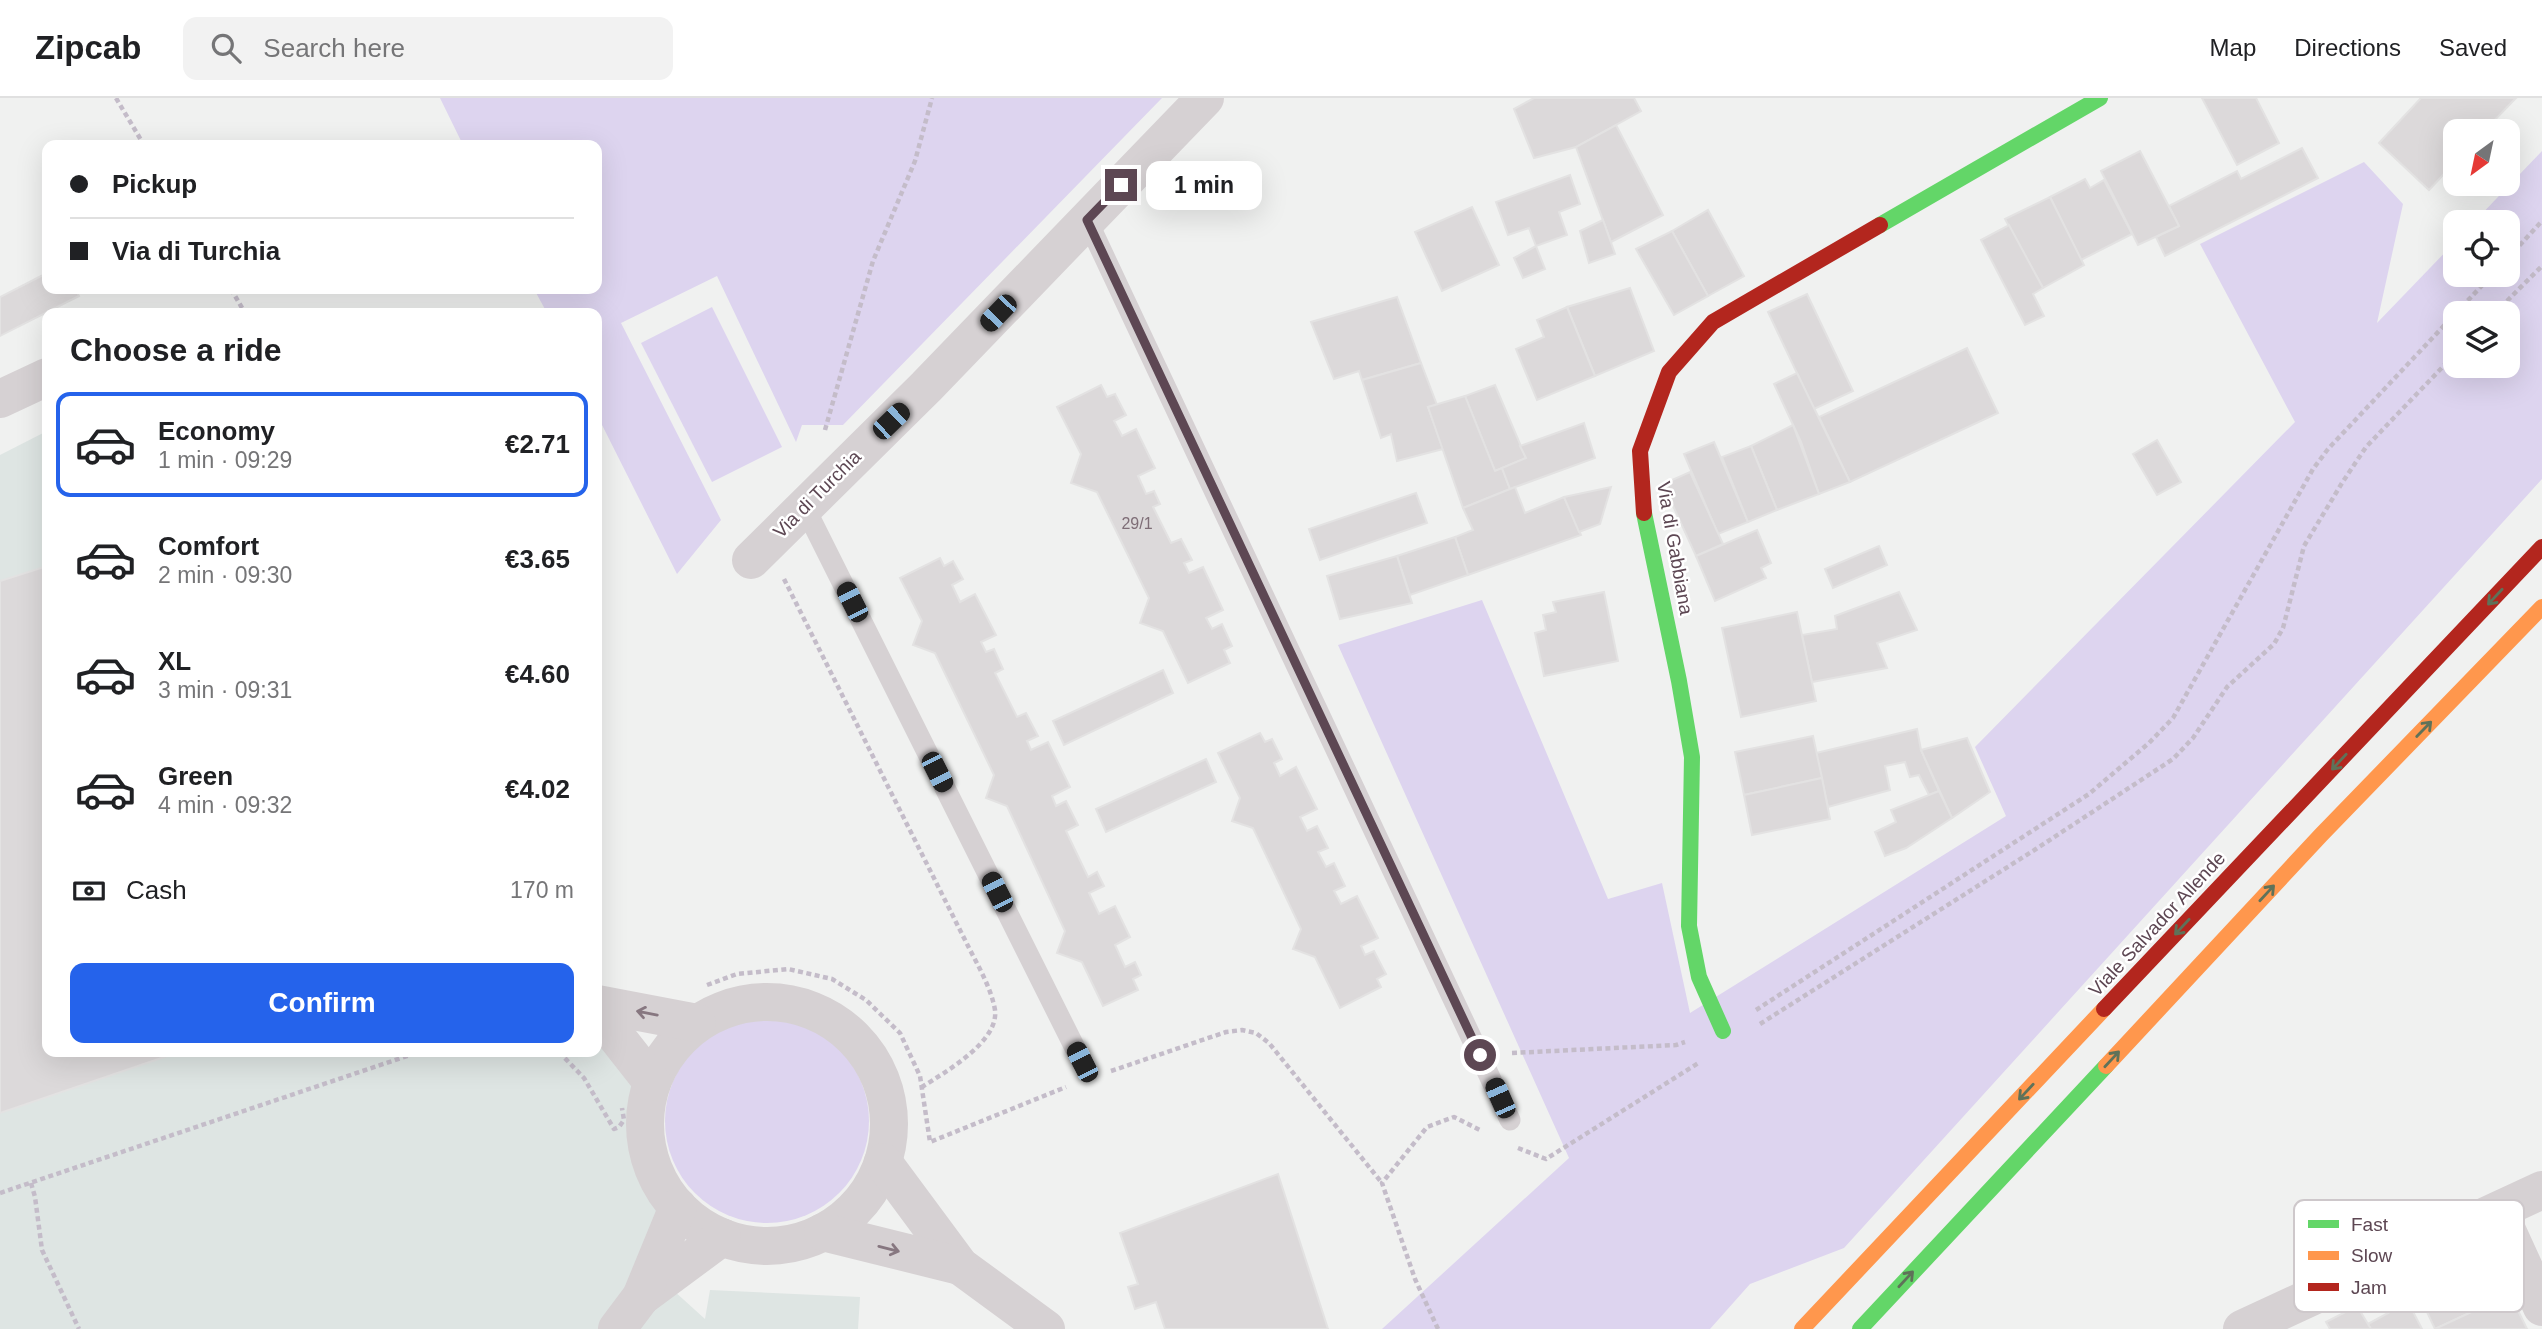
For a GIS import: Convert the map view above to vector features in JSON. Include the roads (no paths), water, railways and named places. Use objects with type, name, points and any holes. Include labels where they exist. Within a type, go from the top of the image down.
[{"type":"main road","name":"Via di Gabbiana","points":[[1723,1031],[1699,977],[1689,926],[1692,757],[1643,510],[1640,451],[1654,408],[1669,372],[1713,322],[2100,98]]},
{"type":"main road","name":"Viale Salvador Allende","points":[[1802,1329],[2542,547]]},
{"type":"main road","points":[[1860,1329],[2321,835],[2542,607]]},
{"type":"street","name":"Via di Turchia","points":[[759,552],[926,387],[1205,98]]},
{"type":"street","points":[[0,400],[42,379]]},
{"type":"street","points":[[761,1001],[803,1007],[840,1026],[864,1050],[874,1064],[883,1087],[889,1112],[889,1129],[883,1162],[869,1191],[842,1220],[822,1233],[799,1242],[773,1246],[756,1245],[722,1237],[706,1229],[678,1207],[658,1180],[647,1148],[645,1115],[652,1082],[665,1055],[685,1032],[697,1023],[727,1008],[761,1001]]},
{"type":"street","points":[[602,1005],[697,1023]]},
{"type":"street","points":[[602,1018],[652,1082]]},
{"type":"street","points":[[883,1162],[960,1266],[1046,1329]]},
{"type":"street","points":[[2521,1200],[2542,1190]]},
{"type":"street","points":[[617,1329],[641,1297],[678,1207]]},
{"type":"street","points":[[822,1233],[960,1266]]},
{"type":"street","points":[[641,1297],[722,1237]]},
{"type":"street","points":[[2524,1268],[2542,1307]]},
{"type":"street","points":[[2242,1329],[2294,1305]]},
{"type":"lane","points":[[1087,220],[1510,1120]]},
{"type":"lane","points":[[804,506],[1082,1062]]}]
